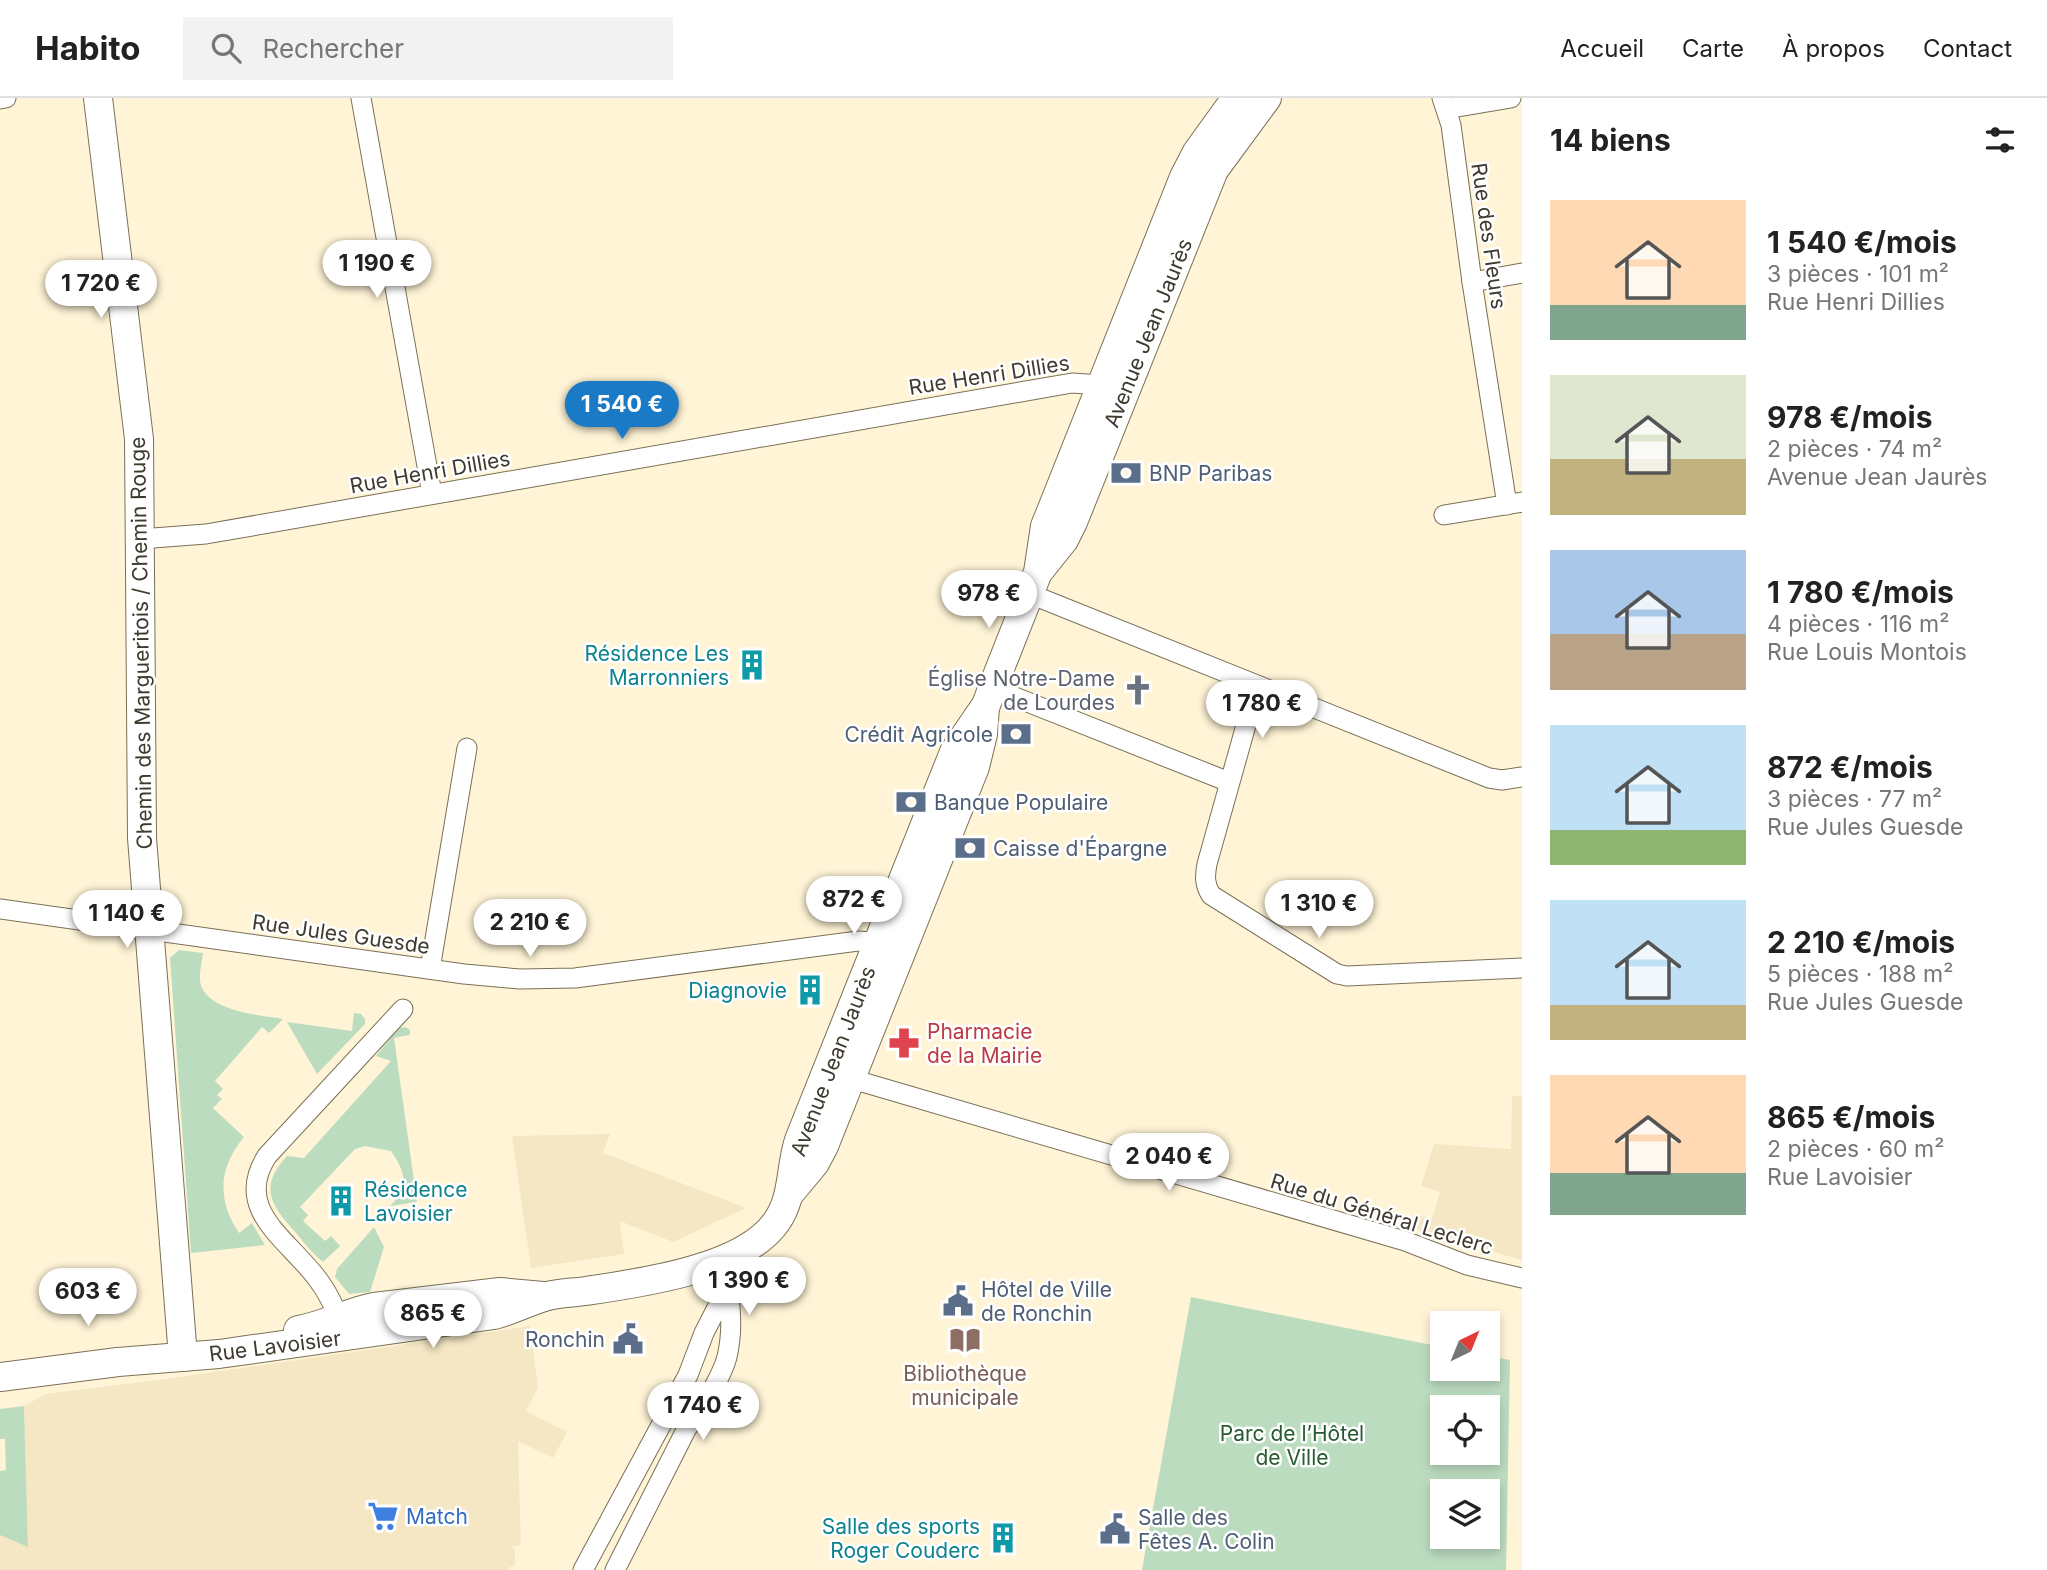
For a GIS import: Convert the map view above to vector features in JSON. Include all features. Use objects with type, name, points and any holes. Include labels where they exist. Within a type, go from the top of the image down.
[{"type":"main road","name":"Chemin des Margueritois / Chemin Rouge","points":[[98,98],[137,407],[142,838],[182,1351]]},
{"type":"main road","name":"Avenue Jean Jaurès","points":[[724,1273],[766,1234],[781,1214],[791,1192],[797,1146],[839,1073],[889,949],[954,752],[989,696],[1034,583],[1045,526],[1184,177],[1197,152],[1236,98]]},
{"type":"main road","name":"Avenue Jean Jaurès","points":[[1034,583],[1064,540],[1073,522],[1214,170],[1267,98]]},
{"type":"main road","name":"Rue Lavoisier","points":[[0,1377],[118,1362],[314,1328],[342,1327],[374,1307],[484,1293],[521,1292],[545,1297],[653,1279],[724,1273]]},
{"type":"main road","name":"Rue Lavoisier","points":[[0,1364],[148,1346],[182,1351]]},
{"type":"street","points":[[0,99],[5,98]]},
{"type":"street","points":[[361,98],[432,494]]},
{"type":"street","points":[[1444,104],[1511,98]]},
{"type":"street","name":"Rue des Fleurs","points":[[1444,104],[1451,125],[1472,282],[1514,503]]},
{"type":"street","points":[[1472,282],[1522,273]]},
{"type":"street","name":"Rue Henri Dillies","points":[[140,539],[206,534],[1072,383],[1101,385]]},
{"type":"street","points":[[1444,515],[1514,503]]},
{"type":"street","points":[[1034,583],[1257,686],[1489,778],[1522,776]]},
{"type":"street","points":[[1257,686],[1207,864],[1205,877],[1211,895],[1328,971],[1347,976],[1522,968]]},
{"type":"street","points":[[989,696],[1229,782]]},
{"type":"street","points":[[430,970],[467,748]]},
{"type":"street","name":"Rue Jules Guesde","points":[[0,909],[490,977],[551,979],[858,941],[889,949]]},
{"type":"street","points":[[342,1327],[318,1278],[262,1216],[254,1187],[258,1170],[267,1156],[403,1009]]},
{"type":"street","name":"Rue du Général Leclerc","points":[[839,1073],[1405,1241],[1481,1269],[1522,1278]]},
{"type":"street","points":[[583,1570],[688,1376],[724,1273]]},
{"type":"street","points":[[615,1570],[726,1359],[730,1328],[724,1273]]},
{"type":"shaded area","points":[[1512,1096],[1522,1096],[1522,1260],[1410,1228],[1414,1214],[1432,1219],[1440,1192],[1421,1186],[1434,1144],[1511,1149]]},
{"type":"shaded area","points":[[610,1134],[603,1153],[746,1208],[673,1242],[620,1221],[624,1254],[531,1268],[512,1136]]},
{"type":"shaded area","points":[[530,1326],[538,1388],[526,1411],[567,1432],[553,1458],[518,1441],[521,1545],[511,1547],[515,1550],[515,1567],[509,1567],[509,1570],[0,1570],[0,1535],[28,1546],[24,1406],[46,1394]]},
{"type":"green space","points":[[179,950],[203,953],[200,981],[211,999],[234,1010],[283,1019],[269,1033],[262,1027],[215,1081],[223,1089],[217,1095],[222,1099],[213,1108],[244,1137],[229,1160],[225,1172],[224,1196],[227,1208],[239,1233],[252,1223],[265,1245],[191,1253],[170,958]]},
{"type":"green space","points":[[354,1013],[361,1014],[365,1024],[317,1074],[287,1022],[352,1031]]},
{"type":"green space","points":[[399,1028],[410,1030],[410,1035],[394,1038],[417,1202],[390,1206],[401,1192],[404,1179],[391,1151],[365,1146],[355,1149],[300,1207],[308,1215],[303,1221],[325,1241],[331,1236],[340,1246],[323,1262],[275,1205],[270,1187],[272,1178],[287,1156],[304,1158],[391,1061],[376,1056]]},
{"type":"green space","points":[[374,1227],[384,1247],[370,1292],[349,1294],[335,1277],[337,1269]]},
{"type":"green space","name":"Parc de l’Hôtel de Ville","points":[[1191,1297],[1430,1345],[1430,1381],[1500,1381],[1500,1358],[1510,1360],[1506,1570],[1142,1570]]},
{"type":"green space","points":[[24,1406],[28,1547],[0,1535],[0,1471],[6,1470],[5,1439],[0,1439],[0,1409]]},
{"type":"place","name":"BNP Paribas","points":[[1126,473]]},
{"type":"place","name":"Résidence Les Marronniers","points":[[752,665]]},
{"type":"place","name":"Église Notre-Dame de Lourdes","points":[[1138,690]]},
{"type":"place","name":"Crédit Agricole","points":[[1016,734]]},
{"type":"place","name":"Banque Populaire","points":[[911,802]]},
{"type":"place","name":"Caisse d'Épargne","points":[[970,848]]},
{"type":"place","name":"Diagnovie","points":[[810,990]]},
{"type":"place","name":"Pharmacie de la Mairie","points":[[904,1043]]},
{"type":"place","name":"Résidence Lavoisier","points":[[341,1201]]},
{"type":"place","name":"Hôtel de Ville de Ronchin","points":[[958,1301]]},
{"type":"place","name":"Ronchin","points":[[628,1339]]},
{"type":"place","name":"Bibliothèque municipale","points":[[965,1340]]},
{"type":"place","name":"Match","points":[[383,1516]]},
{"type":"place","name":"Salle des Fêtes A. Colin","points":[[1115,1529]]},
{"type":"place","name":"Salle des sports Roger Couderc","points":[[1003,1538]]}]
